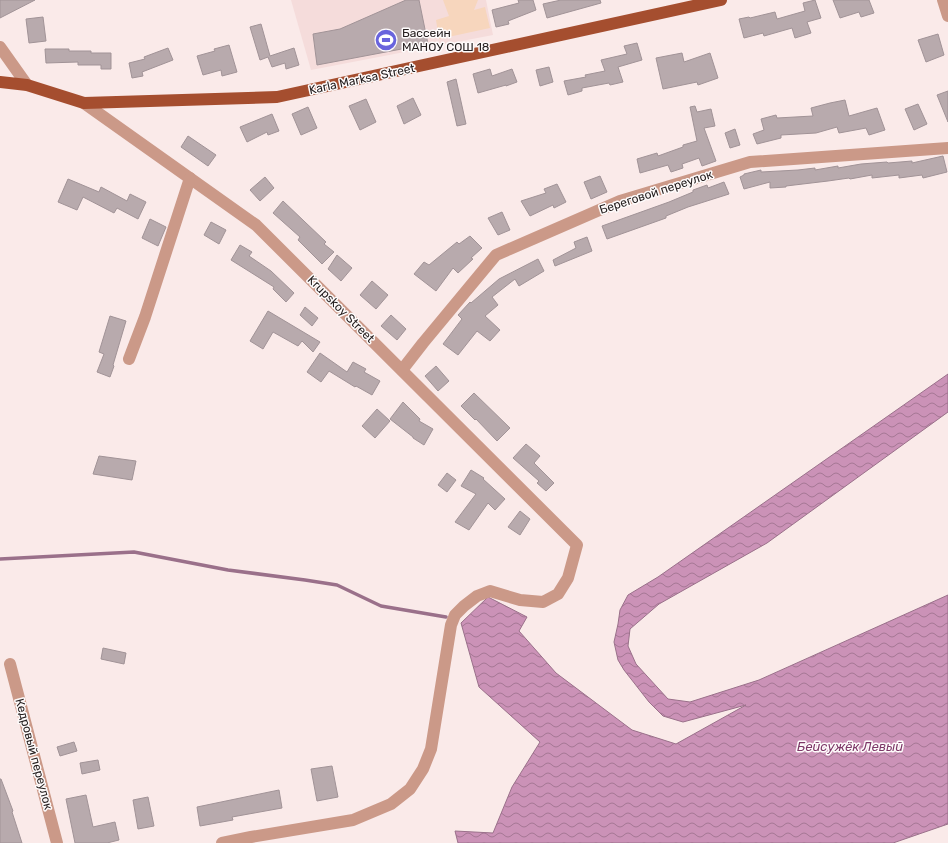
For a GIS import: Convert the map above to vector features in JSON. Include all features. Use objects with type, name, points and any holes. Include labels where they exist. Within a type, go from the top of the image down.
[{"type":"main road","name":"Karla Marksa Street","points":[[0,82],[27,85],[84,103],[277,97],[721,0]]},
{"type":"street","points":[[943,0],[948,16]]},
{"type":"street","points":[[0,47],[27,85]]},
{"type":"street","name":"Krupskoy Street","points":[[84,103],[256,224],[577,545],[568,578],[558,594],[543,602],[520,600],[490,591],[478,596],[455,614],[451,626],[431,749],[423,769],[410,789],[391,804],[353,820],[222,843]]},
{"type":"street","name":"Береговой переулок","points":[[402,370],[422,342],[496,256],[620,201],[750,162],[948,148]]},
{"type":"street","points":[[129,359],[145,317],[190,178]]},
{"type":"street","name":"Кедровый переулок","points":[[10,664],[57,843]]},
{"type":"shaded area","points":[[291,0],[486,0],[493,35],[311,70]]},
{"type":"shaded area","points":[[443,0],[478,0],[474,10],[485,7],[490,28],[439,39],[436,20],[449,16]]},
{"type":"water","name":"Бейсужёк Левый","points":[[948,374],[948,412],[767,543],[659,604],[630,629],[628,646],[636,664],[668,699],[690,702],[759,680],[948,595],[948,824],[893,843],[458,843],[455,831],[493,833],[512,787],[540,742],[479,687],[461,623],[488,597],[527,617],[519,631],[556,673],[632,730],[676,744],[746,705],[683,722],[663,716],[649,702],[618,660],[614,642],[620,610],[628,595],[658,577]]},
{"type":"building","points":[[0,0],[35,0],[0,18]]},
{"type":"building","points":[[406,0],[419,0],[428,44],[317,65],[313,34],[340,29]]},
{"type":"building","points":[[518,0],[533,0],[536,10],[508,21],[509,24],[496,27],[492,10],[519,3]]},
{"type":"building","points":[[561,0],[600,0],[601,3],[547,18],[543,4]]},
{"type":"building","points":[[815,0],[821,18],[807,22],[811,33],[795,38],[792,28],[764,36],[763,33],[744,38],[739,19],[775,12],[777,19],[805,11],[803,3]]},
{"type":"building","points":[[833,0],[869,0],[874,13],[861,17],[859,12],[840,18]]},
{"type":"building","points":[[43,17],[46,41],[29,43],[26,19]]},
{"type":"building","points":[[261,24],[270,56],[294,48],[299,65],[286,69],[285,63],[272,67],[268,57],[260,60],[250,27]]},
{"type":"building","points":[[938,34],[944,55],[926,62],[918,40]]},
{"type":"building","points":[[637,43],[642,60],[618,67],[623,82],[582,88],[582,91],[568,95],[564,81],[586,77],[585,75],[605,71],[601,60],[627,54],[624,46]]},
{"type":"building","points":[[229,45],[237,72],[222,76],[221,70],[203,75],[197,56]]},
{"type":"building","points":[[168,48],[173,60],[142,72],[143,76],[132,78],[129,63],[145,59],[144,57]]},
{"type":"building","points":[[45,49],[69,49],[69,51],[111,53],[111,69],[101,69],[101,65],[78,65],[78,62],[46,63]]},
{"type":"building","points":[[682,53],[684,62],[710,53],[718,78],[698,85],[697,82],[663,89],[656,58]]},
{"type":"building","points":[[549,67],[553,82],[540,86],[536,70]]},
{"type":"building","points":[[490,69],[492,76],[512,69],[517,82],[478,93],[473,74]]},
{"type":"building","points":[[456,79],[466,124],[457,126],[447,82]]},
{"type":"building","points":[[948,91],[948,122],[937,95]]},
{"type":"building","points":[[413,98],[421,115],[404,124],[397,106]]},
{"type":"building","points":[[366,99],[376,122],[360,130],[349,106]]},
{"type":"building","points":[[845,100],[849,116],[877,108],[885,130],[869,135],[866,128],[839,133],[837,127],[816,133],[781,135],[781,138],[757,144],[753,134],[764,130],[761,119],[776,115],[777,118],[813,116],[811,108]]},
{"type":"building","points":[[918,104],[927,124],[914,130],[905,109]]},
{"type":"building","points":[[695,106],[697,112],[711,109],[715,126],[704,128],[716,161],[702,166],[699,158],[682,164],[683,168],[671,172],[668,165],[640,173],[637,159],[657,153],[658,156],[683,147],[683,145],[697,141],[690,107]]},
{"type":"building","points":[[308,107],[317,128],[301,135],[292,114]]},
{"type":"building","points":[[272,114],[279,131],[268,135],[267,132],[247,142],[240,127]]},
{"type":"building","points":[[735,129],[740,145],[730,148],[725,133]]},
{"type":"building","points":[[188,136],[216,155],[208,166],[181,147]]},
{"type":"building","points":[[943,156],[947,172],[923,178],[922,175],[899,178],[899,175],[872,178],[872,175],[786,187],[770,188],[770,182],[744,189],[740,177],[744,174],[761,170],[761,172],[815,168],[815,170],[838,166],[838,168],[887,162],[912,161],[912,163]]},
{"type":"building","points":[[600,176],[607,192],[591,199],[584,182]]},
{"type":"building","points":[[265,177],[274,188],[260,201],[250,190]]},
{"type":"building","points":[[68,179],[99,192],[101,187],[127,201],[130,194],[146,202],[138,219],[117,208],[114,213],[83,197],[77,210],[58,202]]},
{"type":"building","points":[[724,182],[729,194],[688,207],[666,216],[666,218],[607,239],[602,226],[669,202],[693,192],[693,190],[707,185],[708,188]]},
{"type":"building","points":[[557,184],[566,202],[554,208],[553,205],[530,216],[521,201],[546,193],[544,189]]},
{"type":"building","points":[[283,201],[326,242],[324,244],[334,252],[322,264],[298,240],[300,237],[273,213]]},
{"type":"building","points":[[502,212],[510,230],[498,235],[488,218]]},
{"type":"building","points":[[150,219],[166,227],[158,246],[142,238]]},
{"type":"building","points":[[211,222],[226,230],[219,244],[204,235]]},
{"type":"building","points":[[470,236],[482,248],[458,273],[453,268],[436,291],[414,274],[424,262],[429,265],[457,242],[459,244]]},
{"type":"building","points":[[587,237],[592,251],[555,266],[553,260],[576,248],[574,242]]},
{"type":"building","points":[[240,245],[252,252],[249,256],[271,271],[294,293],[286,302],[273,289],[274,287],[231,260]]},
{"type":"building","points":[[337,255],[352,268],[341,281],[328,269]]},
{"type":"building","points":[[538,259],[544,271],[519,286],[515,279],[492,297],[498,305],[485,316],[500,330],[490,341],[477,331],[458,355],[443,344],[462,319],[458,315],[470,302],[471,303],[499,279]]},
{"type":"building","points":[[372,281],[388,295],[376,309],[360,295]]},
{"type":"building","points":[[305,307],[318,318],[312,326],[300,315]]},
{"type":"building","points":[[268,311],[320,342],[313,352],[302,341],[298,346],[273,332],[263,349],[250,341]]},
{"type":"building","points":[[391,315],[406,329],[397,340],[381,326]]},
{"type":"building","points":[[110,316],[126,321],[110,377],[97,372],[104,354],[99,352]]},
{"type":"building","points":[[320,353],[347,372],[353,362],[366,369],[364,372],[380,381],[372,395],[356,386],[355,387],[329,371],[321,382],[307,372]]},
{"type":"building","points":[[436,366],[449,381],[438,391],[425,376]]},
{"type":"building","points":[[474,393],[510,428],[497,441],[461,406]]},
{"type":"building","points":[[403,402],[420,419],[419,421],[433,429],[424,445],[390,419]]},
{"type":"building","points":[[377,409],[390,421],[375,438],[362,426]]},
{"type":"building","points":[[526,444],[540,456],[534,463],[554,483],[546,491],[537,483],[539,481],[513,458]]},
{"type":"building","points":[[99,456],[136,461],[132,480],[93,474]]},
{"type":"building","points":[[471,470],[484,478],[483,479],[505,499],[495,510],[488,503],[469,530],[455,522],[476,494],[461,486]]},
{"type":"building","points":[[447,473],[456,480],[447,492],[438,485]]},
{"type":"building","points":[[520,511],[530,519],[520,535],[508,527]]},
{"type":"building","points":[[103,648],[126,653],[124,664],[101,659]]},
{"type":"building","points":[[74,742],[77,751],[60,756],[57,747]]},
{"type":"building","points":[[98,760],[100,770],[82,774],[80,763]]},
{"type":"building","points":[[332,766],[338,797],[317,801],[311,769]]},
{"type":"building","points":[[0,779],[13,811],[12,812],[22,843],[0,843]]},
{"type":"building","points":[[279,790],[282,808],[232,817],[233,820],[200,826],[197,807]]},
{"type":"building","points":[[86,795],[93,827],[115,822],[119,840],[107,843],[75,843],[66,799]]},
{"type":"building","points":[[148,797],[154,826],[138,829],[133,800]]},
{"type":"waterway","points":[[0,559],[134,552],[228,570],[337,585],[381,606],[446,617]]},
{"type":"place","name":"Бассейн МАНОУ СОШ 18","points":[[386,40]]}]
